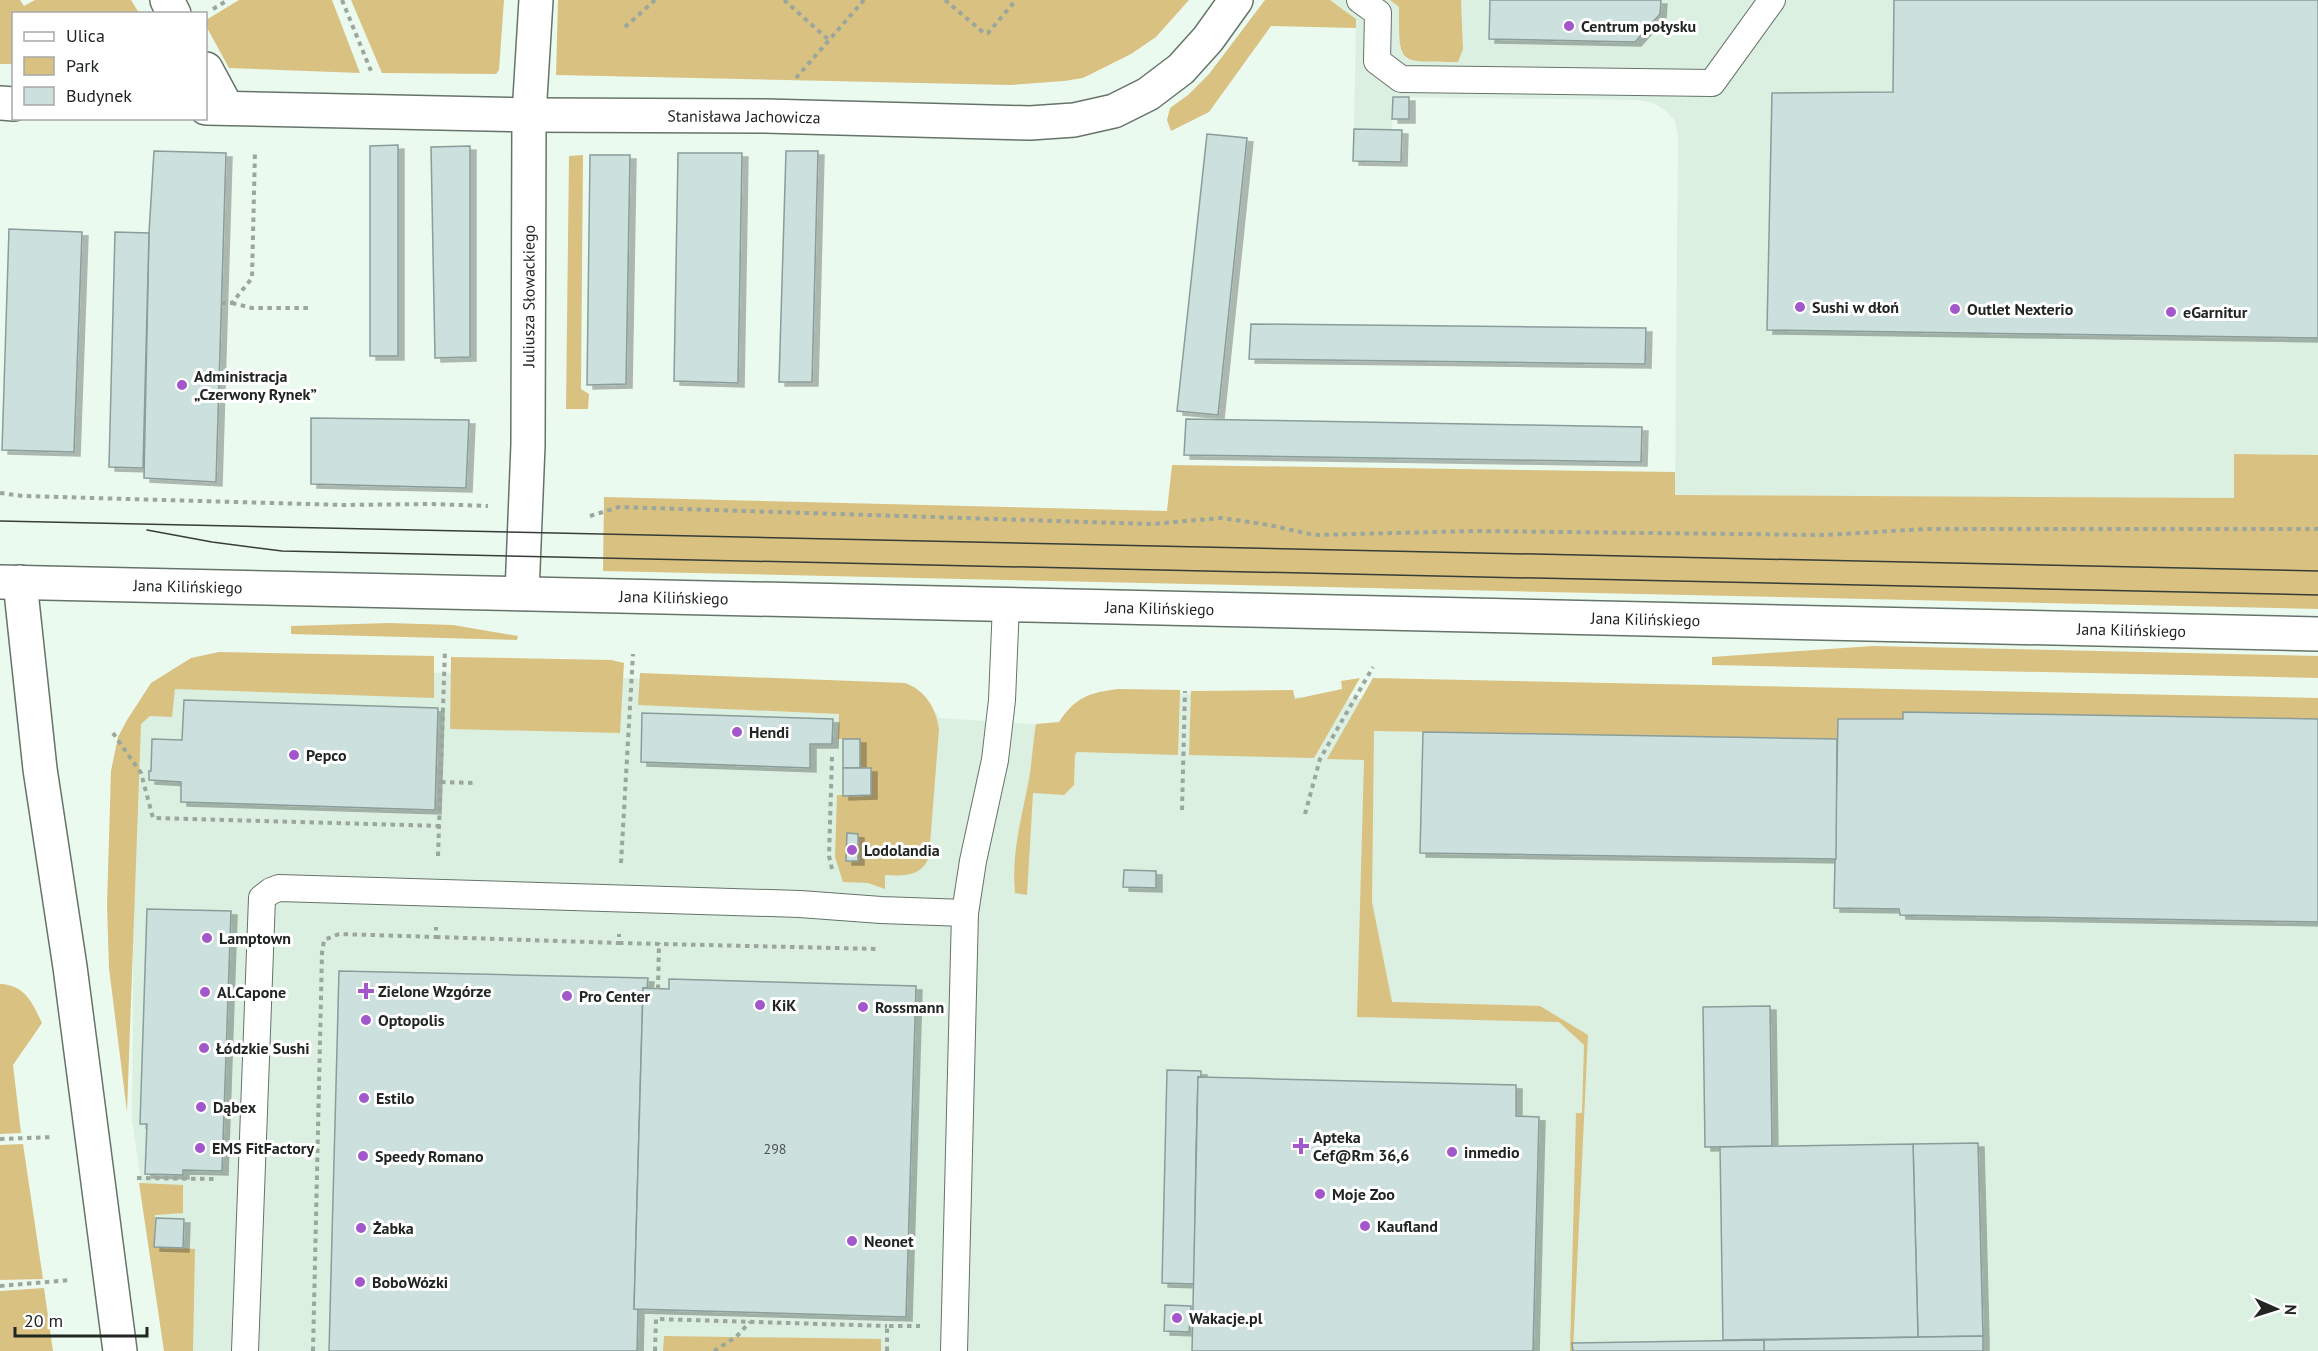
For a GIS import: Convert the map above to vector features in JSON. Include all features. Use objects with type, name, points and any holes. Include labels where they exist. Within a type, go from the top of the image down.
[{"type":"street","name":"Juliusza Słowackiego","points":[[522,593],[528,433],[530,115],[536,0]]},
{"type":"street","name":"Stanisława Jachowicza","points":[[230,108],[530,115],[765,116],[1030,123],[1074,120],[1114,111],[1148,94],[1181,69],[1208,39],[1236,0]]},
{"type":"street","points":[[207,71],[230,108]]},
{"type":"street","points":[[10,582],[70,967],[120,1351]]},
{"type":"street","name":"Jana Kilińskiego","points":[[10,582],[2318,634]]},
{"type":"lane","points":[[1360,0],[1378,13],[1377,61],[1401,79],[1712,83],[1772,0]]},
{"type":"lane","points":[[954,1351],[965,913],[973,861],[995,760],[1002,700],[1006,604]]},
{"type":"lane","points":[[245,1351],[262,898],[271,891],[279,888],[833,906],[965,913]]},
{"type":"path","points":[[207,13],[228,0]]},
{"type":"path","points":[[342,0],[375,80]]},
{"type":"path","points":[[625,27],[655,0]]},
{"type":"path","points":[[784,0],[829,40]]},
{"type":"path","points":[[794,80],[864,0]]},
{"type":"path","points":[[945,0],[984,33],[988,33],[1016,0]]},
{"type":"path","points":[[230,108],[252,278],[232,303]]},
{"type":"path","points":[[221,303],[252,308],[311,308]]},
{"type":"path","points":[[0,493],[23,496],[343,505],[501,506],[525,504]]},
{"type":"path","points":[[590,516],[619,507],[1151,524],[1222,518],[1314,535],[1474,531],[1825,536],[1927,528],[2318,529]]},
{"type":"path","points":[[314,1351],[324,940],[339,934],[436,937],[445,649]]},
{"type":"path","points":[[632,693],[633,654]]},
{"type":"path","points":[[1305,814],[1320,759],[1373,667]]},
{"type":"path","points":[[1182,810],[1185,691]]},
{"type":"path","points":[[113,733],[141,773],[153,818],[440,826]]},
{"type":"path","points":[[832,757],[829,856],[834,878],[833,948]]},
{"type":"path","points":[[441,782],[473,783]]},
{"type":"path","points":[[619,943],[880,949]]},
{"type":"path","points":[[658,989],[659,943]]},
{"type":"path","points":[[133,1178],[251,1180]]},
{"type":"path","points":[[655,1351],[656,1319],[887,1326]]},
{"type":"path","points":[[714,1351],[736,1337],[750,1322]]},
{"type":"shaded area","points":[[1330,0],[1390,0],[1399,7],[1401,52],[1407,59],[1416,61],[1463,49],[1461,0],[2318,0],[2318,500],[1675,495],[1678,136],[1675,121],[1666,111],[1653,103],[1638,100],[1393,97],[1392,130],[1354,129],[1356,19]]},
{"type":"shaded area","points":[[193,666],[914,686],[940,718],[1059,726],[1100,691],[1364,699],[1374,731],[1837,739],[1838,719],[1902,719],[1903,712],[2318,719],[2318,1351],[166,1351],[132,1120],[135,724]]},
{"type":"green space","points":[[0,0],[20,0],[24,6],[35,0],[131,0],[138,12],[12,12],[12,64],[0,64]]},
{"type":"green space","points":[[239,0],[332,0],[360,73],[229,68],[207,28],[207,19]]},
{"type":"green space","points":[[351,0],[504,0],[499,70],[496,74],[382,73]]},
{"type":"green space","points":[[558,0],[1189,0],[1156,37],[1131,54],[1083,78],[1011,85],[556,75]]},
{"type":"green space","points":[[1265,0],[1330,0],[1356,19],[1356,28],[1271,26],[1209,112],[1171,131],[1167,120],[1170,108],[1188,95],[1209,74]]},
{"type":"green space","points":[[1390,0],[1461,0],[1463,49],[1458,62],[1423,62],[1406,57],[1400,41],[1399,7]]},
{"type":"green space","points":[[583,155],[581,389],[589,394],[588,409],[566,409],[569,156]]},
{"type":"green space","points":[[2234,454],[2318,455],[2318,609],[603,571],[604,497],[1167,511],[1172,465],[1675,472],[1675,495],[2234,498]]},
{"type":"green space","points":[[389,623],[453,625],[518,636],[517,640],[291,634],[291,626]]},
{"type":"green space","points":[[1873,646],[2318,656],[2318,678],[1712,665],[1712,657]]},
{"type":"green space","points":[[219,652],[434,656],[434,698],[175,689],[172,717],[150,716],[141,724],[127,1112],[109,968],[107,905],[111,771],[118,737],[151,683],[191,658]]},
{"type":"green space","points":[[451,657],[611,660],[624,663],[620,733],[450,729]]},
{"type":"green space","points":[[640,673],[905,683],[918,690],[932,707],[939,729],[929,857],[926,864],[911,874],[885,875],[885,889],[868,883],[843,882],[835,857],[837,795],[871,795],[871,768],[860,768],[860,739],[838,739],[839,714],[638,705]]},
{"type":"green space","points":[[1360,678],[1314,758],[1189,755],[1191,691],[1293,690],[1295,699],[1342,689],[1341,681]]},
{"type":"green space","points":[[1373,678],[2318,698],[2318,719],[1903,712],[1903,719],[1838,719],[1837,739],[1374,731],[1372,902],[1392,1002],[1540,1006],[1588,1035],[1573,1351],[1570,1351],[1576,1113],[1582,1113],[1584,1045],[1559,1022],[1357,1017],[1364,760],[1327,759]]},
{"type":"green space","points":[[1118,689],[1180,690],[1178,755],[1077,752],[1074,785],[1064,795],[1033,793],[1027,895],[1015,893],[1016,849],[1036,724],[1059,722],[1071,707],[1084,698],[1099,692]]},
{"type":"green space","points":[[0,984],[22,991],[31,1002],[42,1023],[13,1065],[21,1133],[0,1134]]},
{"type":"green space","points":[[23,1144],[43,1279],[0,1280],[0,1145]]},
{"type":"green space","points":[[139,1183],[183,1185],[183,1213],[155,1215],[154,1246],[195,1249],[193,1351],[164,1351]]},
{"type":"green space","points":[[44,1288],[53,1351],[0,1351],[0,1291]]},
{"type":"green space","points":[[664,1336],[881,1339],[881,1351],[663,1351]]},
{"type":"building","name":"Centrum połysku","points":[[1490,0],[1661,0],[1660,14],[1635,42],[1489,39]]},
{"type":"building","points":[[1894,0],[2318,0],[2318,338],[1767,330],[1772,93],[1893,92]]},
{"type":"building","points":[[1393,97],[1409,97],[1409,119],[1392,119]]},
{"type":"building","points":[[1354,129],[1402,130],[1401,162],[1353,161]]},
{"type":"building","points":[[1207,134],[1247,138],[1218,415],[1177,411]]},
{"type":"building","points":[[398,145],[398,356],[370,356],[370,146]]},
{"type":"building","points":[[470,146],[470,357],[435,358],[431,147]]},
{"type":"building","name":"Administracja „Czerwony Rynek”","points":[[154,151],[226,153],[216,482],[144,478],[149,233]]},
{"type":"building","points":[[786,151],[818,151],[812,382],[779,382]]},
{"type":"building","points":[[678,153],[742,153],[738,383],[674,381]]},
{"type":"building","points":[[590,155],[630,155],[626,384],[587,385]]},
{"type":"building","points":[[9,229],[82,232],[74,452],[2,450]]},
{"type":"building","points":[[115,232],[149,233],[143,468],[109,467]]},
{"type":"building","points":[[1251,324],[1646,328],[1645,364],[1249,359]]},
{"type":"building","points":[[311,418],[469,420],[466,488],[311,484]]},
{"type":"building","points":[[1186,419],[1642,427],[1641,462],[1184,455]]},
{"type":"building","name":"Pepco","points":[[184,700],[438,708],[435,810],[181,802],[181,782],[149,780],[149,771],[151,771],[152,739],[182,740]]},
{"type":"building","points":[[1903,712],[2318,719],[2318,922],[1900,915],[1899,909],[1834,908],[1838,719],[1903,719]]},
{"type":"building","name":"Hendi","points":[[642,713],[833,719],[832,744],[810,744],[810,768],[641,762]]},
{"type":"building","points":[[1423,732],[1837,739],[1836,859],[1420,853]]},
{"type":"building","points":[[843,739],[860,739],[860,768],[843,768]]},
{"type":"building","points":[[843,768],[871,768],[871,795],[843,796]]},
{"type":"building","name":"Lodolandia","points":[[847,833],[858,834],[858,861],[846,861]]},
{"type":"building","points":[[1124,870],[1156,871],[1156,888],[1123,887]]},
{"type":"building","points":[[147,909],[231,911],[222,1171],[183,1170],[183,1175],[145,1174],[147,1124],[140,1124]]},
{"type":"building","points":[[339,971],[648,978],[647,988],[643,988],[634,1309],[638,1309],[637,1351],[329,1351]]},
{"type":"building","points":[[669,979],[916,986],[906,1317],[634,1309],[643,988],[669,989]]},
{"type":"building","points":[[1770,1006],[1772,1146],[1705,1147],[1703,1007]]},
{"type":"building","points":[[1167,1070],[1201,1071],[1201,1077],[1198,1077],[1194,1284],[1162,1283]]},
{"type":"building","name":"Kaufland","points":[[1198,1077],[1516,1085],[1516,1116],[1539,1117],[1533,1351],[1192,1351]]},
{"type":"building","points":[[1978,1143],[1983,1336],[1918,1337],[1913,1144]]},
{"type":"building","points":[[1913,1144],[1918,1337],[1723,1340],[1720,1147]]},
{"type":"building","points":[[156,1218],[184,1219],[183,1248],[154,1247]]},
{"type":"building","name":"Wakacje.pl","points":[[1165,1305],[1191,1306],[1189,1332],[1164,1331]]},
{"type":"building","points":[[1983,1336],[1983,1351],[1764,1351],[1764,1340]]},
{"type":"building","points":[[1764,1340],[1764,1351],[1573,1351],[1572,1343]]},
{"type":"tram line","points":[[0,521],[2318,571]]},
{"type":"tram line","points":[[147,530],[212,542],[282,551],[2318,595]]},
{"type":"place","name":"Centrum połysku","points":[[1569,26]]},
{"type":"place","name":"Sushi w dłoń","points":[[1800,307]]},
{"type":"place","name":"Outlet Nexterio","points":[[1955,309]]},
{"type":"place","name":"eGarnitur","points":[[2171,312]]},
{"type":"place","name":"Administracja „Czerwony Rynek”","points":[[182,385]]},
{"type":"place","name":"Hendi","points":[[737,732]]},
{"type":"place","name":"Pepco","points":[[294,755]]},
{"type":"place","name":"Lodolandia","points":[[852,850]]},
{"type":"place","name":"Lamptown","points":[[207,938]]},
{"type":"place","name":"Zielone Wzgórze","points":[[366,991]]},
{"type":"place","name":"Al.Capone","points":[[205,992]]},
{"type":"place","name":"Pro Center","points":[[567,996]]},
{"type":"place","name":"KiK","points":[[760,1005]]},
{"type":"place","name":"Rossmann","points":[[863,1007]]},
{"type":"place","name":"Optopolis","points":[[366,1020]]},
{"type":"place","name":"Łódzkie Sushi","points":[[204,1048]]},
{"type":"place","name":"Estilo","points":[[364,1098]]},
{"type":"place","name":"Dąbex","points":[[201,1107]]},
{"type":"place","name":"Apteka Cef@Rm 36,6","points":[[1301,1146]]},
{"type":"place","name":"EMS FitFactory","points":[[200,1148]]},
{"type":"place","name":"inmedio","points":[[1452,1152]]},
{"type":"place","name":"Speedy Romano","points":[[363,1156]]},
{"type":"place","name":"Moje Zoo","points":[[1320,1194]]},
{"type":"place","name":"Kaufland","points":[[1365,1226]]},
{"type":"place","name":"Żabka","points":[[361,1228]]},
{"type":"place","name":"Neonet","points":[[852,1241]]},
{"type":"place","name":"BoboWózki","points":[[360,1282]]},
{"type":"place","name":"Wakacje.pl","points":[[1177,1318]]}]
